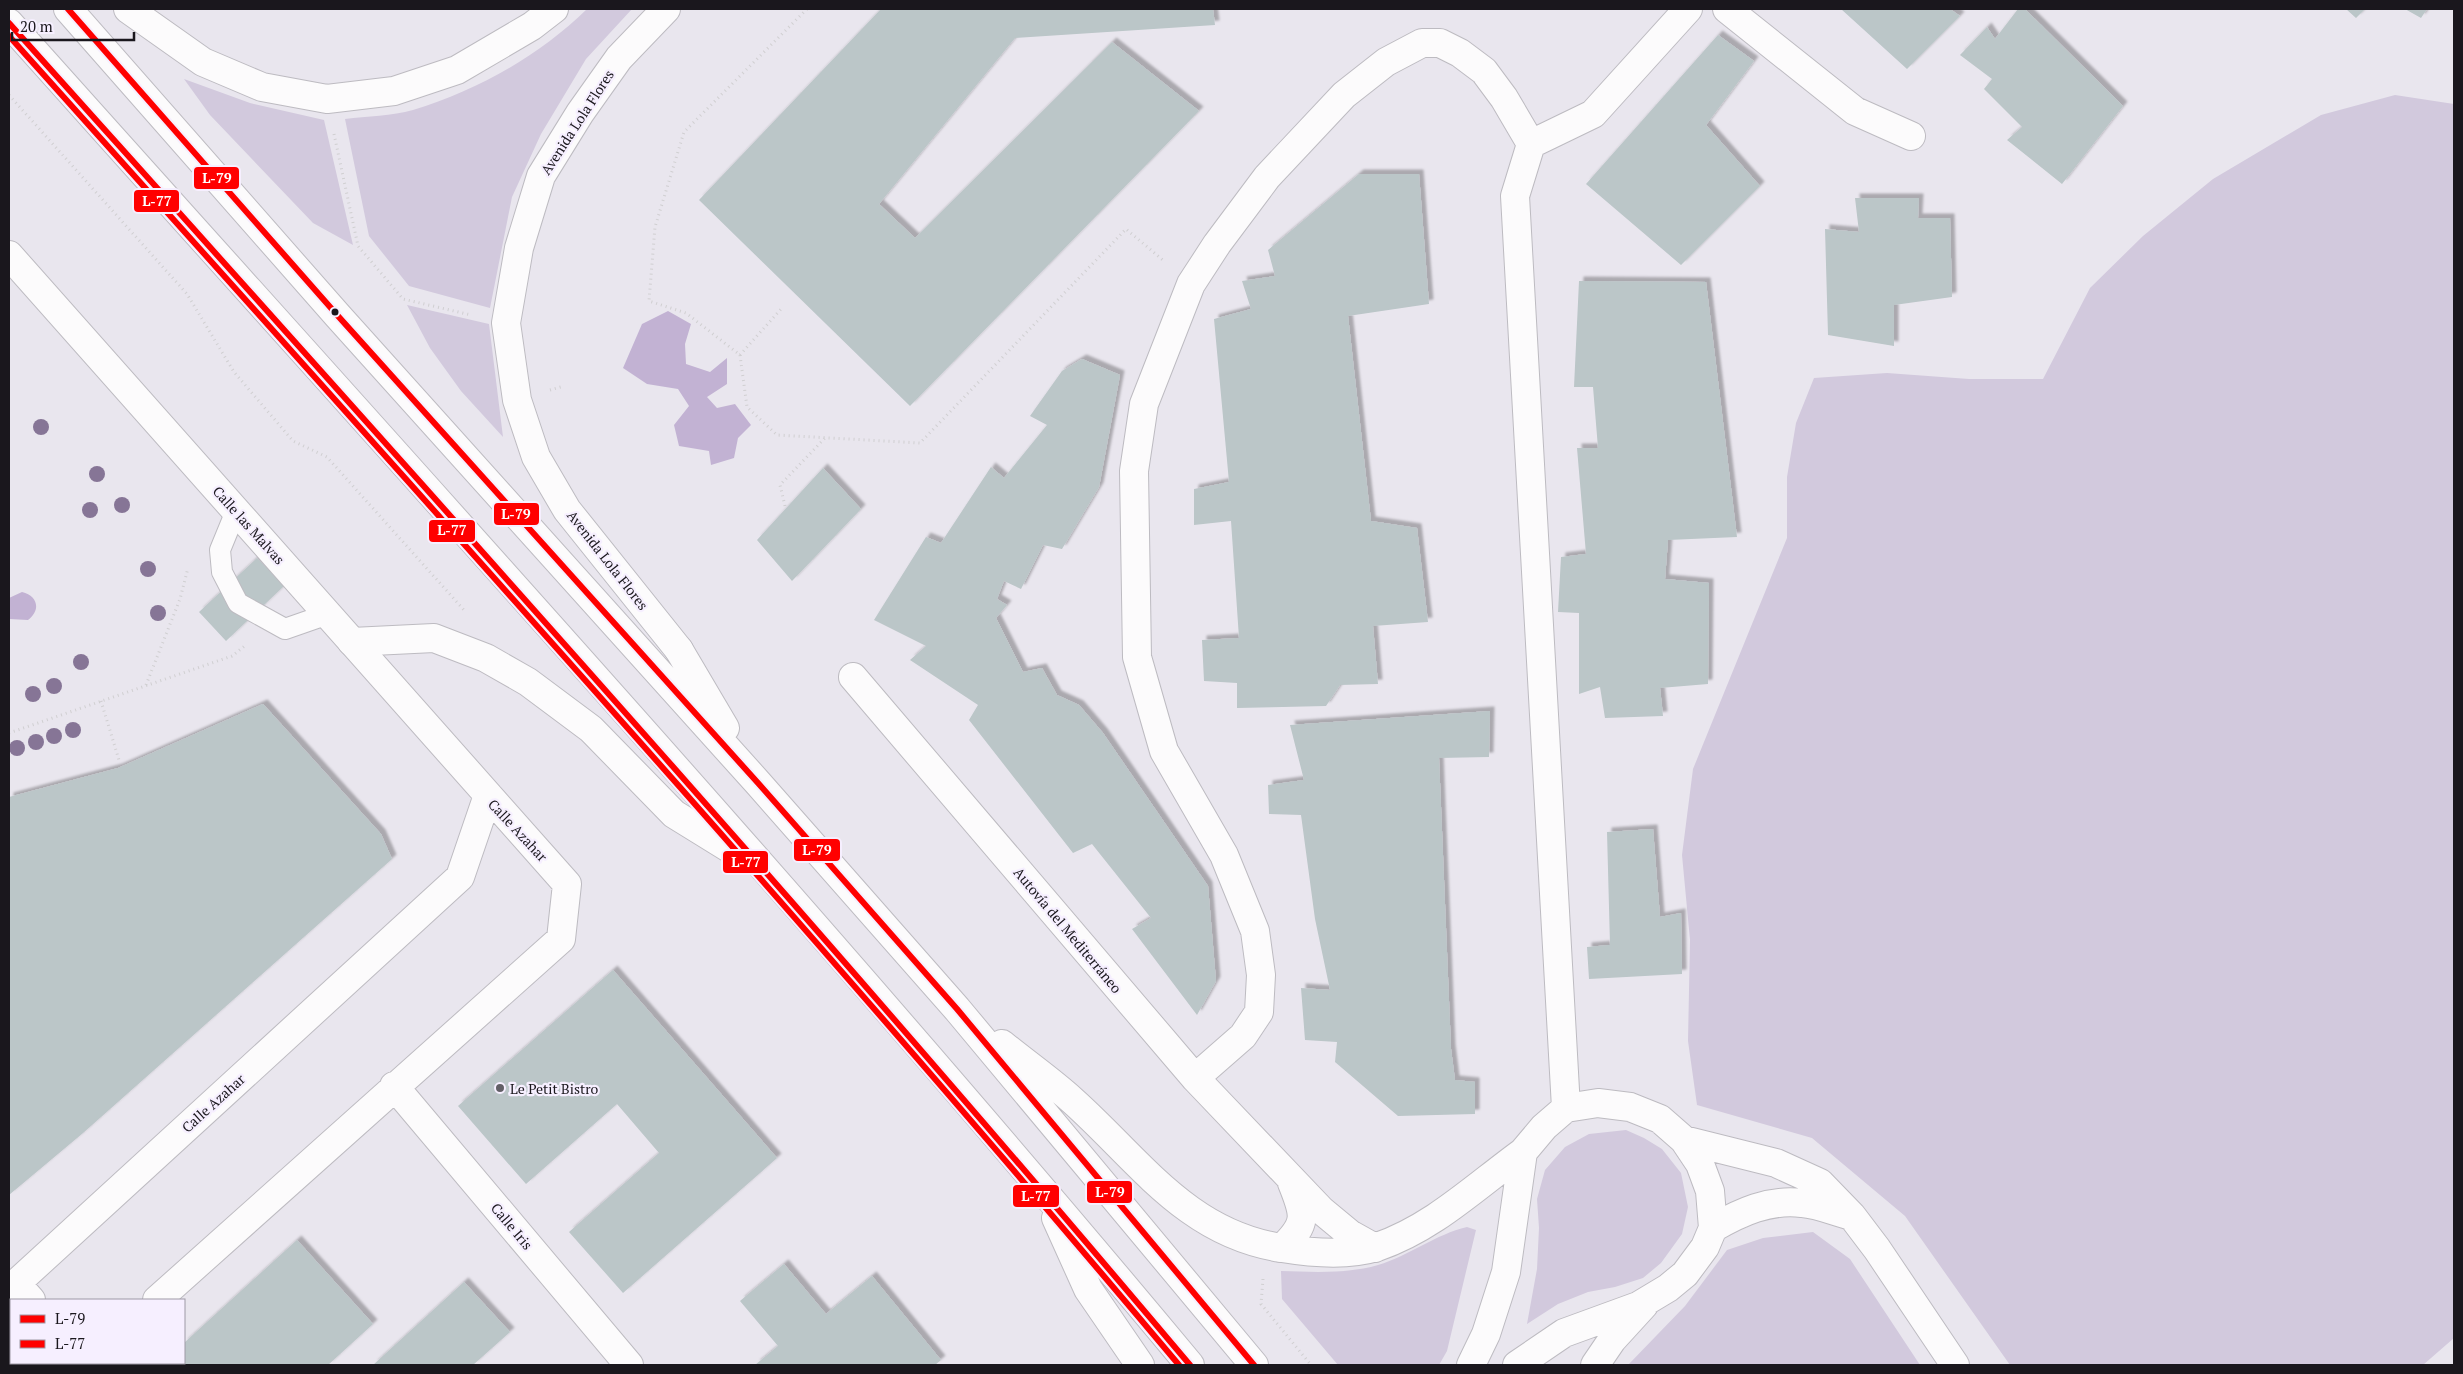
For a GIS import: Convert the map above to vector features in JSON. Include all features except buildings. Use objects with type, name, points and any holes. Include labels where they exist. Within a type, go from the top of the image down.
[{"type":"main road","points":[[68,9],[338,316],[758,783],[957,1009],[1254,1365]]},
{"type":"main road","points":[[128,9],[203,62],[262,87],[327,99],[394,91],[457,70],[532,26],[554,9]]},
{"type":"main road","name":"Avenida Lola Flores","points":[[666,9],[619,58],[580,113],[541,176],[519,248],[506,323],[518,400],[536,457],[568,510],[678,650],[758,783]]},
{"type":"main road","points":[[1566,1108],[1515,196],[1531,144],[1593,114],[1688,9]]},
{"type":"main road","points":[[1727,9],[1854,111],[1911,136]]},
{"type":"main road","points":[[9,23],[768,871],[1040,1185],[1190,1365]]},
{"type":"main road","points":[[1195,1078],[1243,1036],[1249,1028],[1259,1012],[1261,976],[1255,930],[1224,855],[1164,751],[1137,657],[1134,471],[1144,404],[1191,284],[1266,177],[1344,95],[1386,62],[1422,43],[1440,43],[1460,53],[1484,71],[1504,98],[1531,144]]},
{"type":"main road","name":"Calle las Malvas","points":[[9,255],[488,795]]},
{"type":"main road","points":[[352,642],[434,638],[486,658],[528,682],[591,729],[674,814],[768,871]]},
{"type":"main road","name":"Autovía del Mediterráneo","points":[[853,677],[1195,1078],[1321,1210],[1343,1228],[1375,1248]]},
{"type":"main road","name":"Calle Azahar","points":[[18,1291],[460,877],[488,795],[567,884],[561,939],[394,1086],[158,1299]]},
{"type":"main road","points":[[957,1009],[1073,1100],[1135,1163],[1183,1207],[1228,1233],[1274,1247],[1335,1253],[1375,1248],[1411,1233],[1443,1213],[1523,1152],[1544,1127],[1566,1108],[1598,1103],[1630,1107],[1660,1119],[1684,1140],[1700,1164],[1710,1192],[1713,1228],[1705,1247],[1685,1274],[1668,1288],[1638,1306],[1564,1333],[1517,1365]]},
{"type":"main road","name":"Calle Iris","points":[[394,1086],[630,1365]]},
{"type":"main road","points":[[1684,1140],[1776,1163],[1820,1182],[1852,1216],[1895,1272],[1955,1365]]},
{"type":"main road","points":[[1471,1365],[1486,1334],[1506,1272],[1523,1152]]},
{"type":"main road","name":"Autovía del Mediterráneo","points":[[1274,1247],[1298,1232],[1303,1210],[1290,1177]]},
{"type":"main road","points":[[1040,1185],[1088,1289],[1140,1365]]},
{"type":"main road","points":[[1713,1228],[1742,1212],[1772,1203],[1803,1203],[1852,1216]]},
{"type":"main road","points":[[1595,1365],[1612,1340],[1650,1298]]},
{"type":"lane","points":[[236,511],[220,550],[222,572],[238,604],[285,628],[328,614]]},
{"type":"path","points":[[807,9],[684,132],[655,227],[649,301],[686,313],[740,356],[747,407],[777,435],[920,442],[1126,229],[1191,284]]},
{"type":"path","points":[[9,95],[187,294],[234,372],[293,441],[327,457],[470,617],[486,658]]},
{"type":"path","points":[[327,99],[358,246],[403,299],[506,323]]},
{"type":"path","points":[[740,356],[781,309]]},
{"type":"path","points":[[784,506],[780,485],[826,437]]},
{"type":"path","points":[[146,685],[180,599],[189,565]]},
{"type":"path","points":[[9,733],[232,656],[275,623]]},
{"type":"path","points":[[101,701],[119,760]]},
{"type":"path","points":[[1274,1247],[1261,1304],[1311,1365]]},
{"type":"shaded area","points":[[587,9],[632,9],[586,59],[541,134],[512,197],[490,308],[409,286],[369,236],[345,119],[388,115],[413,110],[484,82],[549,42]]},
{"type":"shaded area","points":[[184,79],[250,103],[324,120],[353,245],[313,223],[210,115]]},
{"type":"shaded area","points":[[2395,95],[2454,104],[2454,1338],[2423,1365],[2010,1365],[1905,1216],[1812,1138],[1697,1105],[1688,1041],[1690,940],[1682,855],[1693,769],[1787,538],[1787,477],[1796,423],[1814,378],[1887,373],[1969,379],[2043,379],[2090,288],[2143,236],[2213,179],[2321,115]]},
{"type":"shaded area","points":[[407,305],[489,324],[503,437],[461,391],[430,348]]},
{"type":"shaded area","points":[[668,311],[691,324],[685,344],[686,364],[710,372],[727,358],[727,384],[707,397],[717,408],[735,404],[751,425],[738,438],[734,458],[711,465],[709,451],[679,446],[674,425],[689,406],[678,389],[647,384],[623,368],[642,324]]},
{"type":"shaded area","points":[[22,592],[34,600],[36,604],[35,612],[28,620],[9,619],[9,598]]},
{"type":"shaded area","points":[[1626,1130],[1662,1149],[1681,1173],[1688,1207],[1682,1234],[1661,1263],[1643,1278],[1615,1287],[1588,1292],[1558,1304],[1527,1324],[1537,1269],[1539,1228],[1537,1199],[1545,1170],[1565,1147],[1589,1134]]},
{"type":"shaded area","points":[[1467,1227],[1476,1230],[1447,1351],[1439,1365],[1338,1365],[1282,1299],[1281,1271],[1330,1272],[1366,1268],[1389,1261],[1444,1235]]},
{"type":"shaded area","points":[[1813,1232],[1850,1259],[1920,1365],[1628,1365],[1685,1306],[1727,1250],[1763,1238]]},
{"type":"transit line","name":"L-79","points":[[68,9],[338,316],[758,783],[957,1009],[1254,1365]]},
{"type":"transit line","name":"L-79","points":[[9,23],[753,857],[1190,1365]]},
{"type":"transit line","name":"L-77","points":[[9,36],[746,862],[1036,1196],[1179,1365]]},
{"type":"place","name":"Le Petit Bistro","points":[[500,1088]]}]
